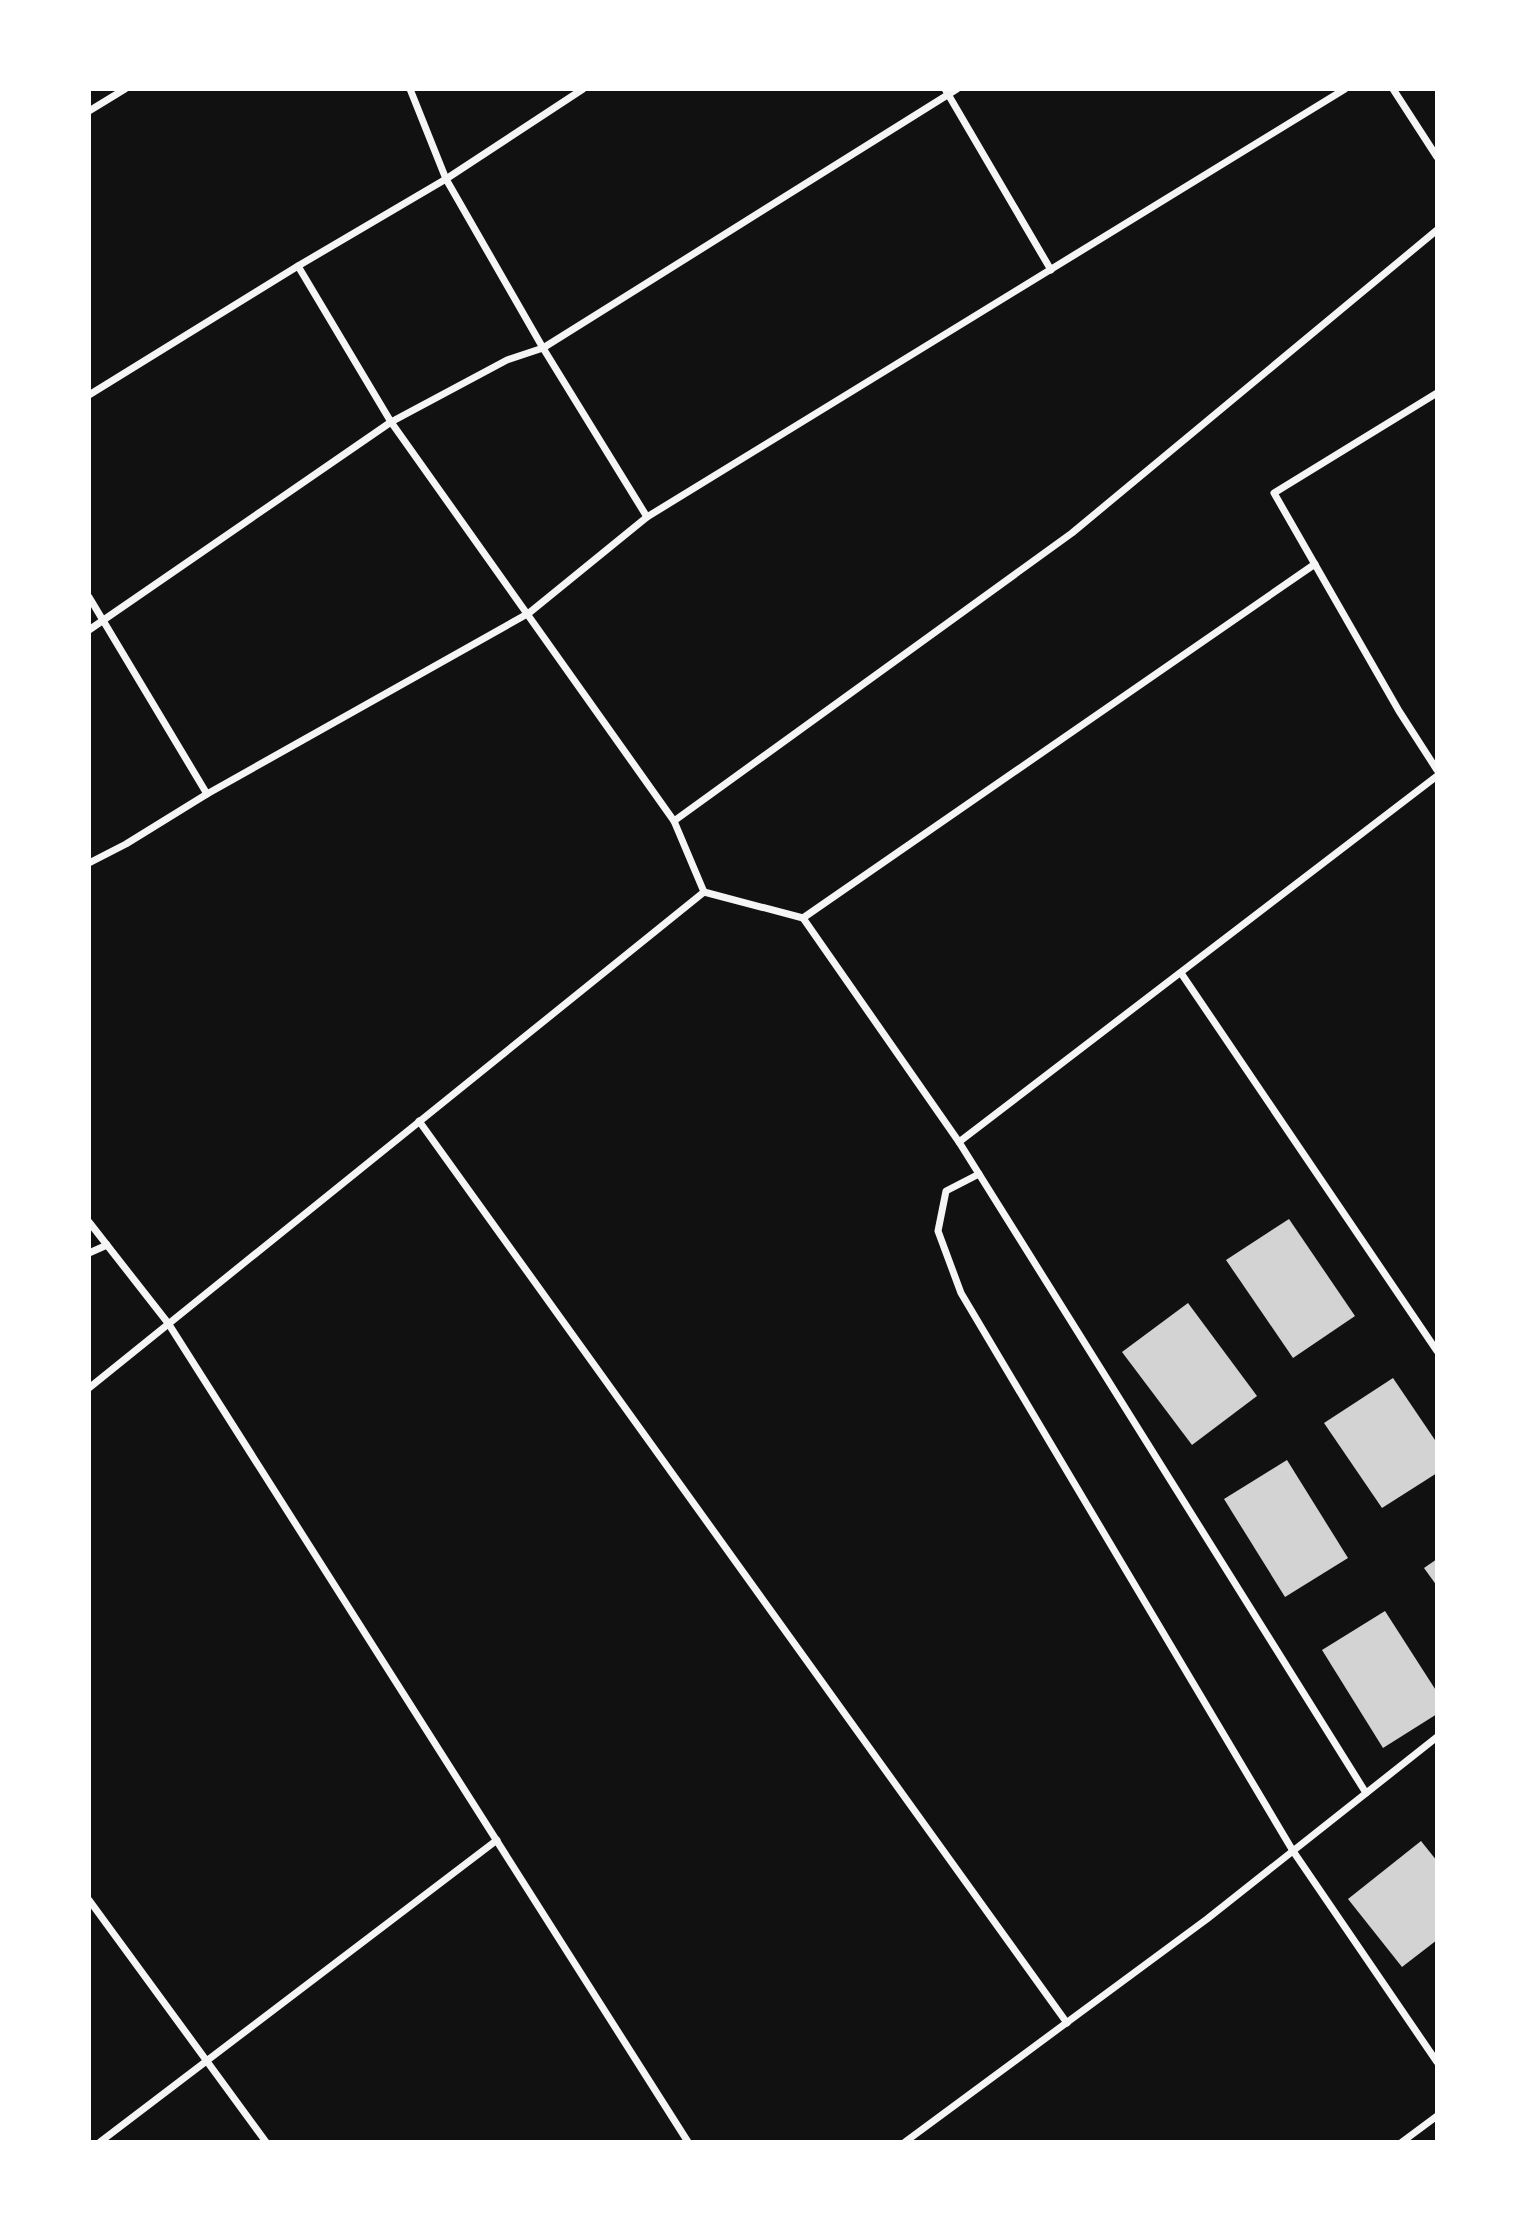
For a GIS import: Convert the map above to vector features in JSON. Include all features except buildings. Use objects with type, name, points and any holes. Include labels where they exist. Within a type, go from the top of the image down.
[{"type":"street","points":[[89,111],[125,89]]},
{"type":"street","points":[[410,89],[446,179],[543,348],[647,517]]},
{"type":"street","points":[[89,395],[298,266],[446,179],[583,89]]},
{"type":"street","points":[[89,630],[391,422],[507,360],[543,348],[946,92],[957,89]]},
{"type":"street","points":[[89,863],[528,614],[647,517],[1345,89]]},
{"type":"street","points":[[1393,89],[1437,158]]},
{"type":"street","points":[[946,92],[1051,270]]},
{"type":"street","points":[[674,821],[1072,534],[1437,230]]},
{"type":"street","points":[[298,266],[391,422],[674,821],[705,892]]},
{"type":"street","points":[[1437,393],[1275,493],[1399,711],[1437,770]]},
{"type":"street","points":[[803,918],[1315,564]]},
{"type":"street","points":[[89,597],[207,794]]},
{"type":"street","points":[[959,1142],[1437,776]]},
{"type":"street","points":[[705,892],[803,918],[959,1142],[1366,1793]]},
{"type":"street","points":[[89,1388],[705,892]]},
{"type":"street","points":[[1181,973],[1437,1351]]},
{"type":"street","points":[[419,1121],[1067,2023]]},
{"type":"street","points":[[979,1174],[946,1191],[938,1231],[961,1293],[1293,1851],[1437,2062]]},
{"type":"street","points":[[89,1222],[169,1323],[688,2142]]},
{"type":"street","points":[[89,1253],[107,1245]]},
{"type":"street","points":[[905,2142],[1207,1919],[1437,1737]]},
{"type":"street","points":[[100,2142],[497,1840]]},
{"type":"street","points":[[89,1900],[266,2142]]},
{"type":"street","points":[[1402,2142],[1437,2116]]}]
